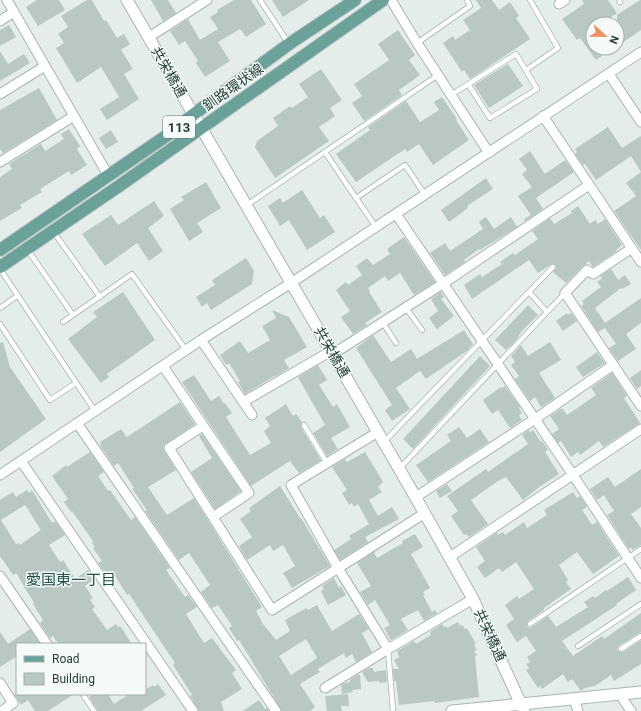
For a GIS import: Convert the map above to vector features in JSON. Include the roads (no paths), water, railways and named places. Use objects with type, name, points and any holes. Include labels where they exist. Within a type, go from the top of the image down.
[{"type":"main road","name":"釧路環状線","points":[[0,268],[383,0]]},
{"type":"main road","name":"釧路環状線","points":[[0,250],[169,134],[289,44],[349,2]]},
{"type":"street","points":[[7,0],[108,175]]},
{"type":"street","name":"共栄橋通","points":[[127,0],[450,557],[473,600],[522,708]]},
{"type":"street","points":[[149,37],[207,0]]},
{"type":"street","points":[[391,0],[417,43],[489,153]]},
{"type":"street","points":[[0,21],[14,12]]},
{"type":"street","points":[[0,475],[201,340],[291,283],[641,52]]},
{"type":"street","points":[[0,94],[45,66]]},
{"type":"street","points":[[609,74],[641,122]]},
{"type":"street","points":[[0,162],[74,116]]},
{"type":"street","points":[[543,116],[641,262]]},
{"type":"street","points":[[243,402],[383,323],[589,185]]},
{"type":"street","points":[[396,214],[444,283],[497,365],[573,475],[641,578]]},
{"type":"street","points":[[632,248],[593,274],[587,270],[565,293],[641,406]]},
{"type":"street","points":[[201,340],[252,416]]},
{"type":"street","points":[[416,497],[535,419],[613,365]]},
{"type":"street","points":[[163,366],[249,493],[213,517]]},
{"type":"street","points":[[77,423],[276,711]]},
{"type":"street","points":[[203,426],[169,448],[272,610],[425,513]]},
{"type":"street","points":[[450,557],[641,429]]},
{"type":"street","points":[[378,432],[291,486],[338,568],[388,649]]},
{"type":"street","points":[[21,461],[193,711]]},
{"type":"street","points":[[0,576],[46,643]]},
{"type":"street","points":[[325,688],[388,649],[473,600]]},
{"type":"street","points":[[0,683],[13,704],[2,711]]},
{"type":"street","points":[[452,711],[522,708],[574,699],[641,692]]},
{"type":"street","points":[[620,695],[631,711]]},
{"type":"street","points":[[574,699],[578,711]]},
{"type":"lane","points":[[260,0],[289,44]]},
{"type":"lane","points":[[417,43],[470,6],[467,0]]},
{"type":"lane","points":[[526,70],[558,48],[530,0]]},
{"type":"lane","points":[[451,95],[468,84],[516,54],[537,88],[490,118],[468,84]]},
{"type":"lane","points":[[246,205],[438,75]]},
{"type":"lane","points":[[325,152],[376,227]]},
{"type":"lane","points":[[356,198],[405,165],[425,195]]},
{"type":"lane","points":[[53,231],[100,297]]},
{"type":"lane","points":[[27,249],[73,315]]},
{"type":"lane","points":[[384,442],[553,267]]},
{"type":"lane","points":[[0,268],[17,296],[95,411]]},
{"type":"lane","points":[[63,322],[132,274],[186,350]]},
{"type":"lane","points":[[529,292],[547,312]]},
{"type":"lane","points":[[399,468],[565,293]]},
{"type":"lane","points":[[0,308],[17,296]]},
{"type":"lane","points":[[406,308],[422,330]]},
{"type":"lane","points":[[383,323],[396,343]]},
{"type":"lane","points":[[0,324],[50,400],[76,383]]},
{"type":"lane","points":[[304,425],[327,463]]},
{"type":"lane","points":[[530,624],[641,549]]},
{"type":"lane","points":[[578,646],[641,604]]},
{"type":"lane","points":[[621,648],[641,636]]},
{"type":"lane","points":[[388,649],[393,711]]},
{"type":"lane","points":[[84,696],[94,711]]},
{"type":"district","name":"愛国東一丁目","points":[[71,580]]}]
